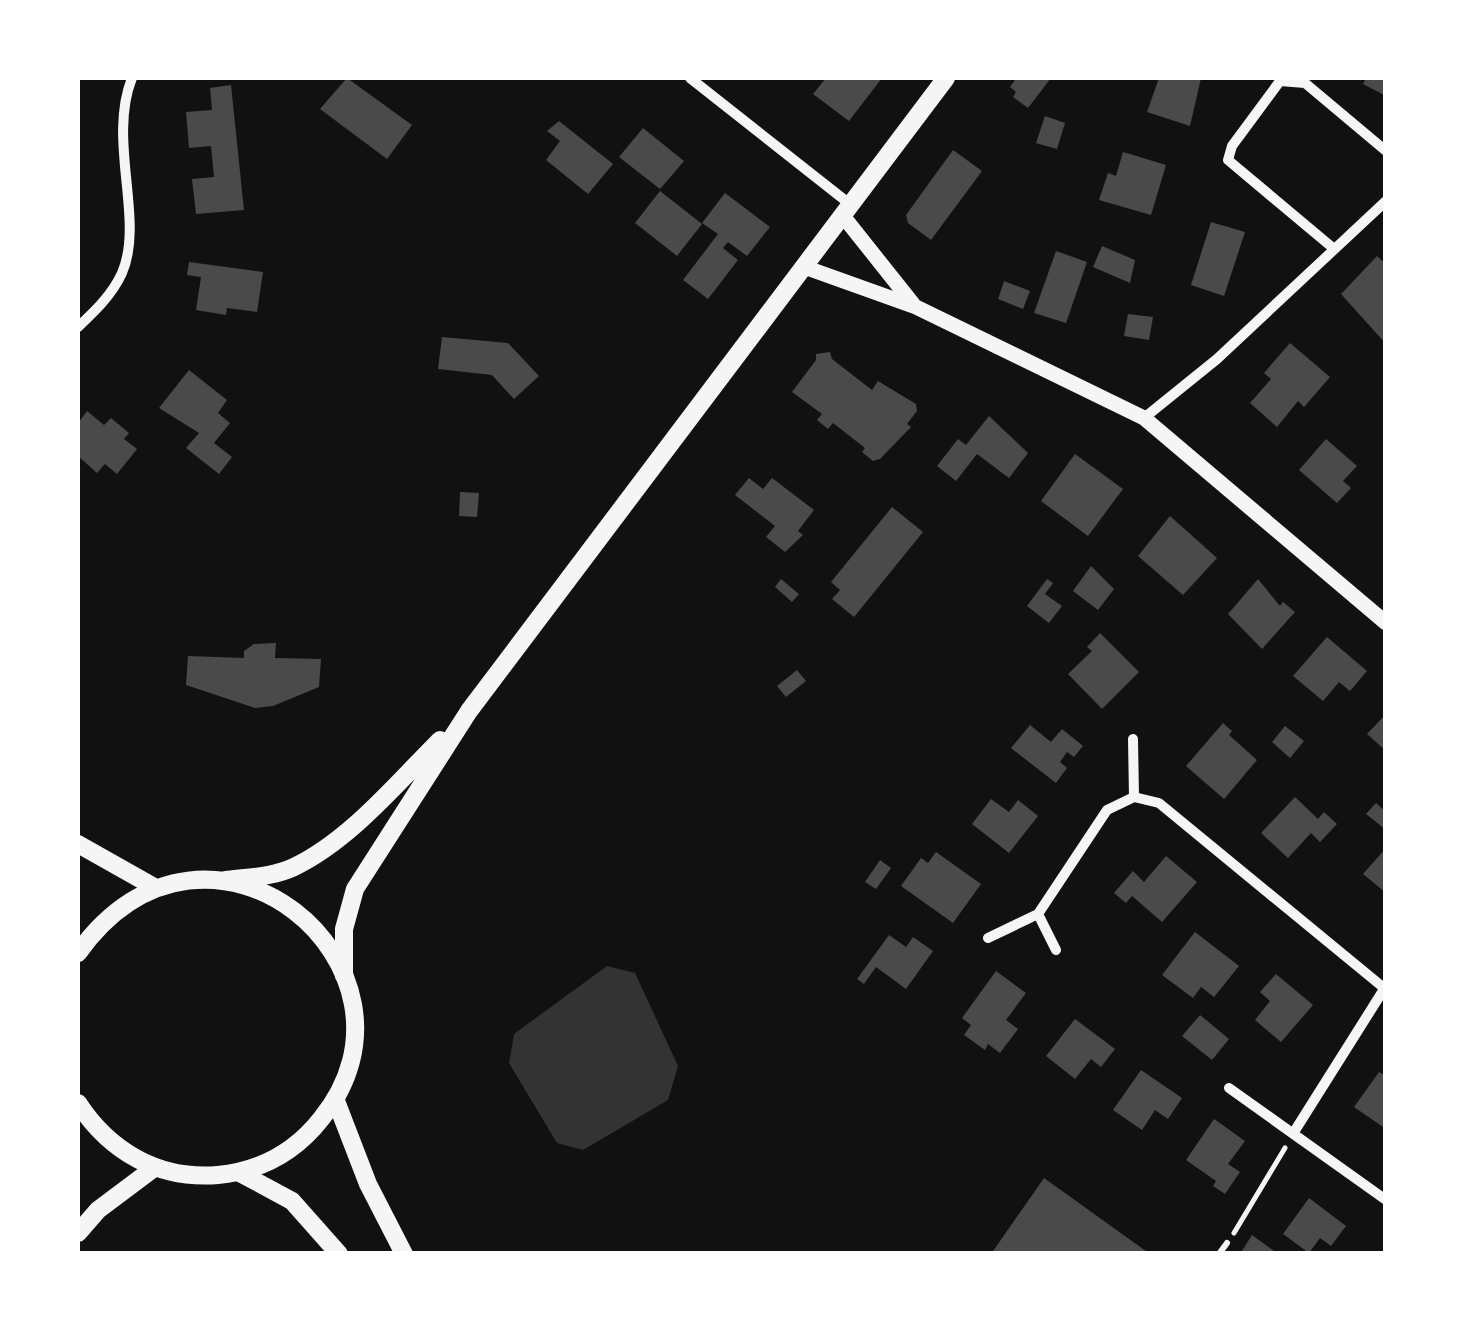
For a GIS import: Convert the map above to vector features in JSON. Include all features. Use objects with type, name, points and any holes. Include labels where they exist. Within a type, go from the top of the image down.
[{"type":"main road","points":[[344,976],[344,929],[355,889],[469,712],[946,78]]},
{"type":"main road","points":[[78,954],[96,928],[123,904],[156,888],[190,880],[275,874],[314,854],[372,808],[469,712]]},
{"type":"main road","points":[[78,844],[156,888]]},
{"type":"main road","points":[[78,1106],[99,1132],[124,1153],[154,1168],[196,1176],[240,1172],[276,1159],[308,1136],[336,1101],[353,1042],[352,1008],[344,976],[330,947],[285,902],[257,888],[226,880]]},
{"type":"main road","points":[[336,1101],[368,1184],[404,1254]]},
{"type":"main road","points":[[78,1233],[98,1210],[154,1168]]},
{"type":"main road","points":[[240,1172],[292,1200],[339,1254]]},
{"type":"street","points":[[78,327],[105,301],[123,270],[129,242],[120,132],[132,78]]},
{"type":"street","points":[[694,78],[847,210],[916,308]]},
{"type":"street","points":[[1333,248],[1228,160],[1232,146],[1280,81],[1305,83],[1386,151]]},
{"type":"street","points":[[1144,418],[1217,359],[1386,201]]},
{"type":"street","points":[[806,268],[916,308],[1144,418],[1386,624]]},
{"type":"street","points":[[1133,740],[1134,797]]},
{"type":"street","points":[[988,938],[1038,914],[1108,810],[1134,797],[1159,803],[1385,987],[1294,1132]]},
{"type":"street","points":[[1038,914],[1056,950]]},
{"type":"street","points":[[1229,1088],[1386,1200]]},
{"type":"lane","points":[[1219,1254],[1227,1243]]},
{"type":"path","points":[[1227,1243],[1294,1132]]},
{"type":"shaded area","points":[[607,966],[635,973],[678,1066],[668,1100],[583,1150],[557,1143],[509,1063],[514,1034]]},
{"type":"building","points":[[347,78],[412,125],[387,159],[320,109]]},
{"type":"building","points":[[826,78],[882,78],[849,121],[813,94]]},
{"type":"building","points":[[1012,78],[1051,78],[1028,108],[1013,97],[1016,92],[1010,87],[1015,80]]},
{"type":"building","points":[[1159,78],[1201,78],[1190,126],[1147,112]]},
{"type":"building","points":[[1366,78],[1386,78],[1386,96],[1363,84]]},
{"type":"building","points":[[231,85],[244,210],[196,214],[192,179],[214,177],[211,146],[189,148],[186,112],[212,110],[210,88]]},
{"type":"building","points":[[1045,116],[1065,123],[1057,149],[1036,143]]},
{"type":"building","points":[[559,121],[613,164],[588,194],[546,160],[560,141],[547,131]]},
{"type":"building","points":[[643,128],[684,161],[660,189],[619,157]]},
{"type":"building","points":[[953,150],[982,171],[931,240],[908,223],[906,215]]},
{"type":"building","points":[[1123,152],[1166,165],[1151,215],[1099,200],[1108,173],[1116,176]]},
{"type":"building","points":[[660,191],[702,224],[677,256],[635,223]]},
{"type":"building","points":[[725,193],[770,227],[747,256],[728,242],[723,248],[738,260],[708,299],[683,280],[718,234],[702,223]]},
{"type":"building","points":[[1211,222],[1245,232],[1224,296],[1191,285]]},
{"type":"building","points":[[1102,246],[1135,260],[1130,283],[1093,267]]},
{"type":"building","points":[[1056,251],[1087,262],[1066,323],[1034,313]]},
{"type":"building","points":[[1377,256],[1386,264],[1386,344],[1341,294]]},
{"type":"building","points":[[189,262],[263,272],[257,312],[227,308],[226,315],[196,310],[201,277],[187,275]]},
{"type":"building","points":[[1004,281],[1030,291],[1023,309],[998,299]]},
{"type":"building","points":[[1128,314],[1153,317],[1149,340],[1124,336]]},
{"type":"building","points":[[442,337],[508,343],[539,376],[514,399],[492,375],[438,369]]},
{"type":"building","points":[[1290,343],[1330,377],[1304,407],[1298,401],[1277,427],[1250,403],[1271,379],[1264,373]]},
{"type":"building","points":[[830,352],[832,359],[872,390],[878,381],[916,404],[917,411],[907,424],[911,427],[880,459],[873,461],[862,452],[865,448],[833,423],[828,429],[817,420],[822,414],[792,392],[816,360],[816,354]]},
{"type":"building","points":[[189,370],[227,400],[218,413],[230,423],[214,443],[232,457],[219,474],[186,448],[199,433],[159,408]]},
{"type":"building","points":[[87,411],[104,425],[111,418],[129,433],[124,439],[137,449],[117,474],[105,464],[97,473],[78,456],[78,423]]},
{"type":"building","points":[[989,416],[1028,453],[1009,478],[977,454],[956,481],[937,466],[958,439],[966,445]]},
{"type":"building","points":[[1326,439],[1357,466],[1343,481],[1351,488],[1337,503],[1299,470]]},
{"type":"building","points":[[1075,454],[1123,489],[1088,536],[1041,501]]},
{"type":"building","points":[[749,478],[763,489],[772,478],[814,510],[798,531],[803,535],[785,552],[766,537],[775,526],[735,495]]},
{"type":"building","points":[[460,492],[479,493],[477,517],[459,516]]},
{"type":"building","points":[[892,507],[923,532],[854,617],[832,599],[840,590],[831,582]]},
{"type":"building","points":[[1170,516],[1217,558],[1183,595],[1138,556]]},
{"type":"building","points":[[1091,566],[1114,589],[1098,610],[1073,591]]},
{"type":"building","points":[[781,579],[799,594],[792,602],[775,587]]},
{"type":"building","points":[[1047,579],[1053,583],[1045,594],[1062,606],[1049,623],[1027,606]]},
{"type":"building","points":[[1258,579],[1280,606],[1283,602],[1295,612],[1262,649],[1228,614]]},
{"type":"building","points":[[1100,633],[1139,672],[1102,709],[1068,674],[1092,651],[1087,647]]},
{"type":"building","points":[[1327,637],[1367,671],[1350,691],[1339,682],[1323,701],[1293,676]]},
{"type":"building","points":[[276,643],[275,658],[321,659],[319,687],[273,706],[255,708],[186,685],[188,656],[244,658],[244,651],[254,644]]},
{"type":"building","points":[[797,670],[806,681],[786,697],[777,686]]},
{"type":"building","points":[[1386,714],[1386,751],[1367,734]]},
{"type":"building","points":[[1223,723],[1232,731],[1229,735],[1257,760],[1224,799],[1186,766]]},
{"type":"building","points":[[1030,725],[1051,742],[1062,729],[1083,746],[1074,757],[1067,752],[1060,762],[1067,768],[1056,783],[1011,748]]},
{"type":"building","points":[[1285,726],[1304,741],[1290,758],[1272,742]]},
{"type":"building","points":[[1295,797],[1318,819],[1324,812],[1337,824],[1320,842],[1311,833],[1288,858],[1261,833]]},
{"type":"building","points":[[991,799],[1009,812],[1018,800],[1038,816],[1009,853],[972,824]]},
{"type":"building","points":[[1376,803],[1386,812],[1386,830],[1366,814]]},
{"type":"building","points":[[1386,848],[1386,893],[1363,874]]},
{"type":"building","points":[[936,852],[981,884],[953,923],[901,886],[921,858],[928,863]]},
{"type":"building","points":[[1166,856],[1197,882],[1162,922],[1132,896],[1126,903],[1114,893],[1133,871],[1144,882]]},
{"type":"building","points":[[880,860],[891,868],[876,889],[865,882]]},
{"type":"building","points":[[1195,932],[1239,966],[1214,997],[1201,987],[1193,998],[1162,975]]},
{"type":"building","points":[[889,935],[906,947],[913,937],[933,951],[906,989],[876,967],[864,984],[857,979]]},
{"type":"building","points":[[996,971],[1026,993],[1006,1020],[1018,1029],[1000,1053],[988,1044],[985,1050],[964,1035],[971,1025],[962,1018]]},
{"type":"building","points":[[1276,974],[1313,1005],[1281,1042],[1255,1020],[1270,1001],[1260,992]]},
{"type":"building","points":[[1200,1015],[1229,1039],[1212,1060],[1182,1036]]},
{"type":"building","points":[[1075,1019],[1115,1049],[1101,1067],[1091,1059],[1075,1079],[1046,1056]]},
{"type":"building","points":[[1141,1070],[1182,1098],[1168,1119],[1155,1110],[1142,1130],[1113,1110]]},
{"type":"building","points":[[1379,1072],[1386,1076],[1386,1129],[1354,1107]]},
{"type":"building","points":[[1214,1119],[1245,1141],[1228,1164],[1240,1172],[1225,1194],[1213,1186],[1216,1181],[1186,1160]]},
{"type":"building","points":[[1044,1178],[1150,1254],[991,1254]]},
{"type":"building","points":[[1309,1198],[1346,1226],[1331,1246],[1320,1238],[1309,1253],[1283,1234]]},
{"type":"building","points":[[1252,1235],[1274,1251],[1272,1254],[1240,1254]]}]
